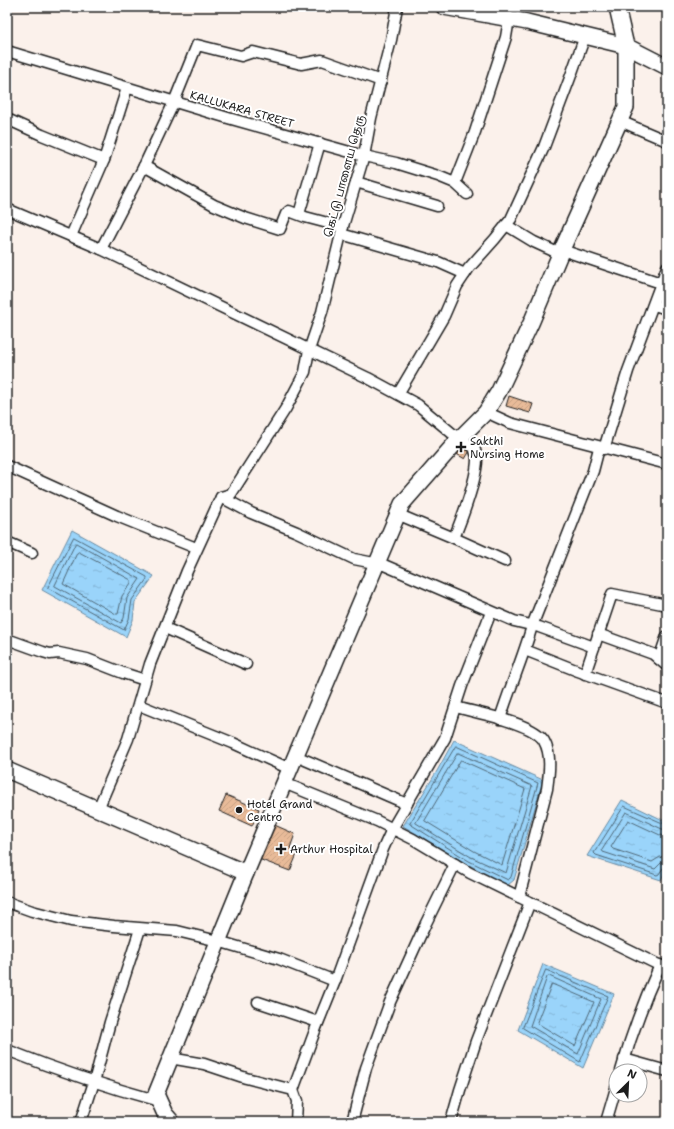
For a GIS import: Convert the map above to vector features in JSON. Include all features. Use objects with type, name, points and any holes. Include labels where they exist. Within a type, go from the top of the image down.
[{"type":"street","name":"கெட்டு பாளைய தெரு","points":[[221,497],[231,494],[286,408],[305,372],[322,312],[342,231],[364,156],[391,40],[397,7]]},
{"type":"street","points":[[444,7],[509,19],[626,46],[667,67]]},
{"type":"street","points":[[172,1122],[165,1114],[156,1094],[246,873],[397,514],[402,504],[459,439],[486,412],[499,391],[531,324],[561,252],[626,107],[626,46],[617,7]]},
{"type":"street","points":[[455,183],[475,132],[506,37],[509,19]]},
{"type":"street","points":[[398,394],[444,316],[457,286],[465,274],[511,219],[544,147],[585,36]]},
{"type":"street","points":[[101,248],[144,166],[174,102],[196,45],[241,56],[253,52],[301,64],[322,60],[381,81]]},
{"type":"street","name":"KALLUKARA STREET","points":[[7,51],[174,102],[438,176],[455,183],[468,194]]},
{"type":"street","points":[[71,236],[104,160],[127,88]]},
{"type":"street","points":[[7,119],[104,160]]},
{"type":"street","points":[[620,121],[667,141]]},
{"type":"street","points":[[299,214],[320,143]]},
{"type":"street","points":[[144,166],[214,205],[245,218],[280,229],[286,214],[289,211],[342,231],[438,262],[465,274]]},
{"type":"street","points":[[356,182],[437,206]]},
{"type":"street","points":[[7,209],[101,248],[368,378],[418,405],[459,439],[474,447],[477,458],[474,478],[454,538]]},
{"type":"street","points":[[506,225],[534,242],[561,252],[661,283]]},
{"type":"street","points":[[500,719],[532,626],[602,448],[628,370],[654,305],[667,267]]},
{"type":"street","points":[[654,305],[667,309]]},
{"type":"street","points":[[486,412],[510,423],[667,464]]},
{"type":"street","points":[[7,466],[116,516],[196,548]]},
{"type":"street","points":[[98,809],[128,739],[145,680],[196,548],[221,497],[251,513],[297,532],[354,559],[384,565],[514,621],[594,646]]},
{"type":"street","points":[[397,514],[505,561]]},
{"type":"street","points":[[7,542],[32,552]]},
{"type":"street","points":[[585,674],[612,594],[667,605]]},
{"type":"street","points":[[296,1122],[296,1101],[293,1090],[384,849],[392,829],[408,804],[445,738],[491,612]]},
{"type":"street","points":[[165,628],[246,664]]},
{"type":"street","points":[[598,634],[653,654],[663,663]]},
{"type":"street","points":[[663,663],[667,636]]},
{"type":"street","points":[[7,639],[50,654],[59,654],[87,659],[145,680]]},
{"type":"street","points":[[525,650],[585,674],[667,703]]},
{"type":"street","points":[[139,705],[233,743],[293,762],[408,804]]},
{"type":"street","points":[[456,707],[514,723],[534,732],[541,736],[547,749],[550,771],[547,789],[519,897]]},
{"type":"street","points":[[7,770],[246,873]]},
{"type":"street","points":[[284,783],[377,821],[413,839],[470,873],[663,967],[646,996],[623,1063]]},
{"type":"street","points":[[352,1122],[366,1068],[390,1002],[455,864]]},
{"type":"street","points":[[7,902],[32,911],[71,921],[140,929],[177,931],[218,941],[279,959],[335,981]]},
{"type":"street","points":[[451,1122],[476,1041],[530,902]]},
{"type":"street","points":[[80,1122],[94,1082],[110,1022],[140,929]]},
{"type":"street","points":[[258,1002],[318,1022]]},
{"type":"street","points":[[7,1050],[94,1082],[159,1101]]},
{"type":"street","points":[[170,1058],[204,1064],[246,1078],[293,1090]]},
{"type":"street","points":[[624,1059],[667,1071]]},
{"type":"street","points":[[606,1122],[612,1103]]},
{"type":"water","points":[[72,530],[154,576],[135,602],[133,620],[126,637],[42,590]]},
{"type":"water","points":[[454,740],[543,780],[514,880],[508,885],[467,864],[403,826]]},
{"type":"water","points":[[622,800],[667,822],[667,867],[661,880],[587,856]]},
{"type":"water","points":[[543,964],[614,994],[583,1068],[518,1030]]},
{"type":"building","points":[[509,396],[533,404],[530,413],[506,406]]},
{"type":"building","points":[[459,441],[471,449],[465,459],[453,452]]},
{"type":"building","name":"Hotel Grand Centro","points":[[226,795],[259,809],[252,826],[219,811]]},
{"type":"building","points":[[270,823],[295,834],[290,848],[298,852],[290,871],[256,858]]},
{"type":"place","name":"Sakthi Nursing Home","points":[[461,447]]},
{"type":"place","name":"Hotel Grand Centro","points":[[239,810]]},
{"type":"place","name":"Arthur Hospital","points":[[281,849]]}]
